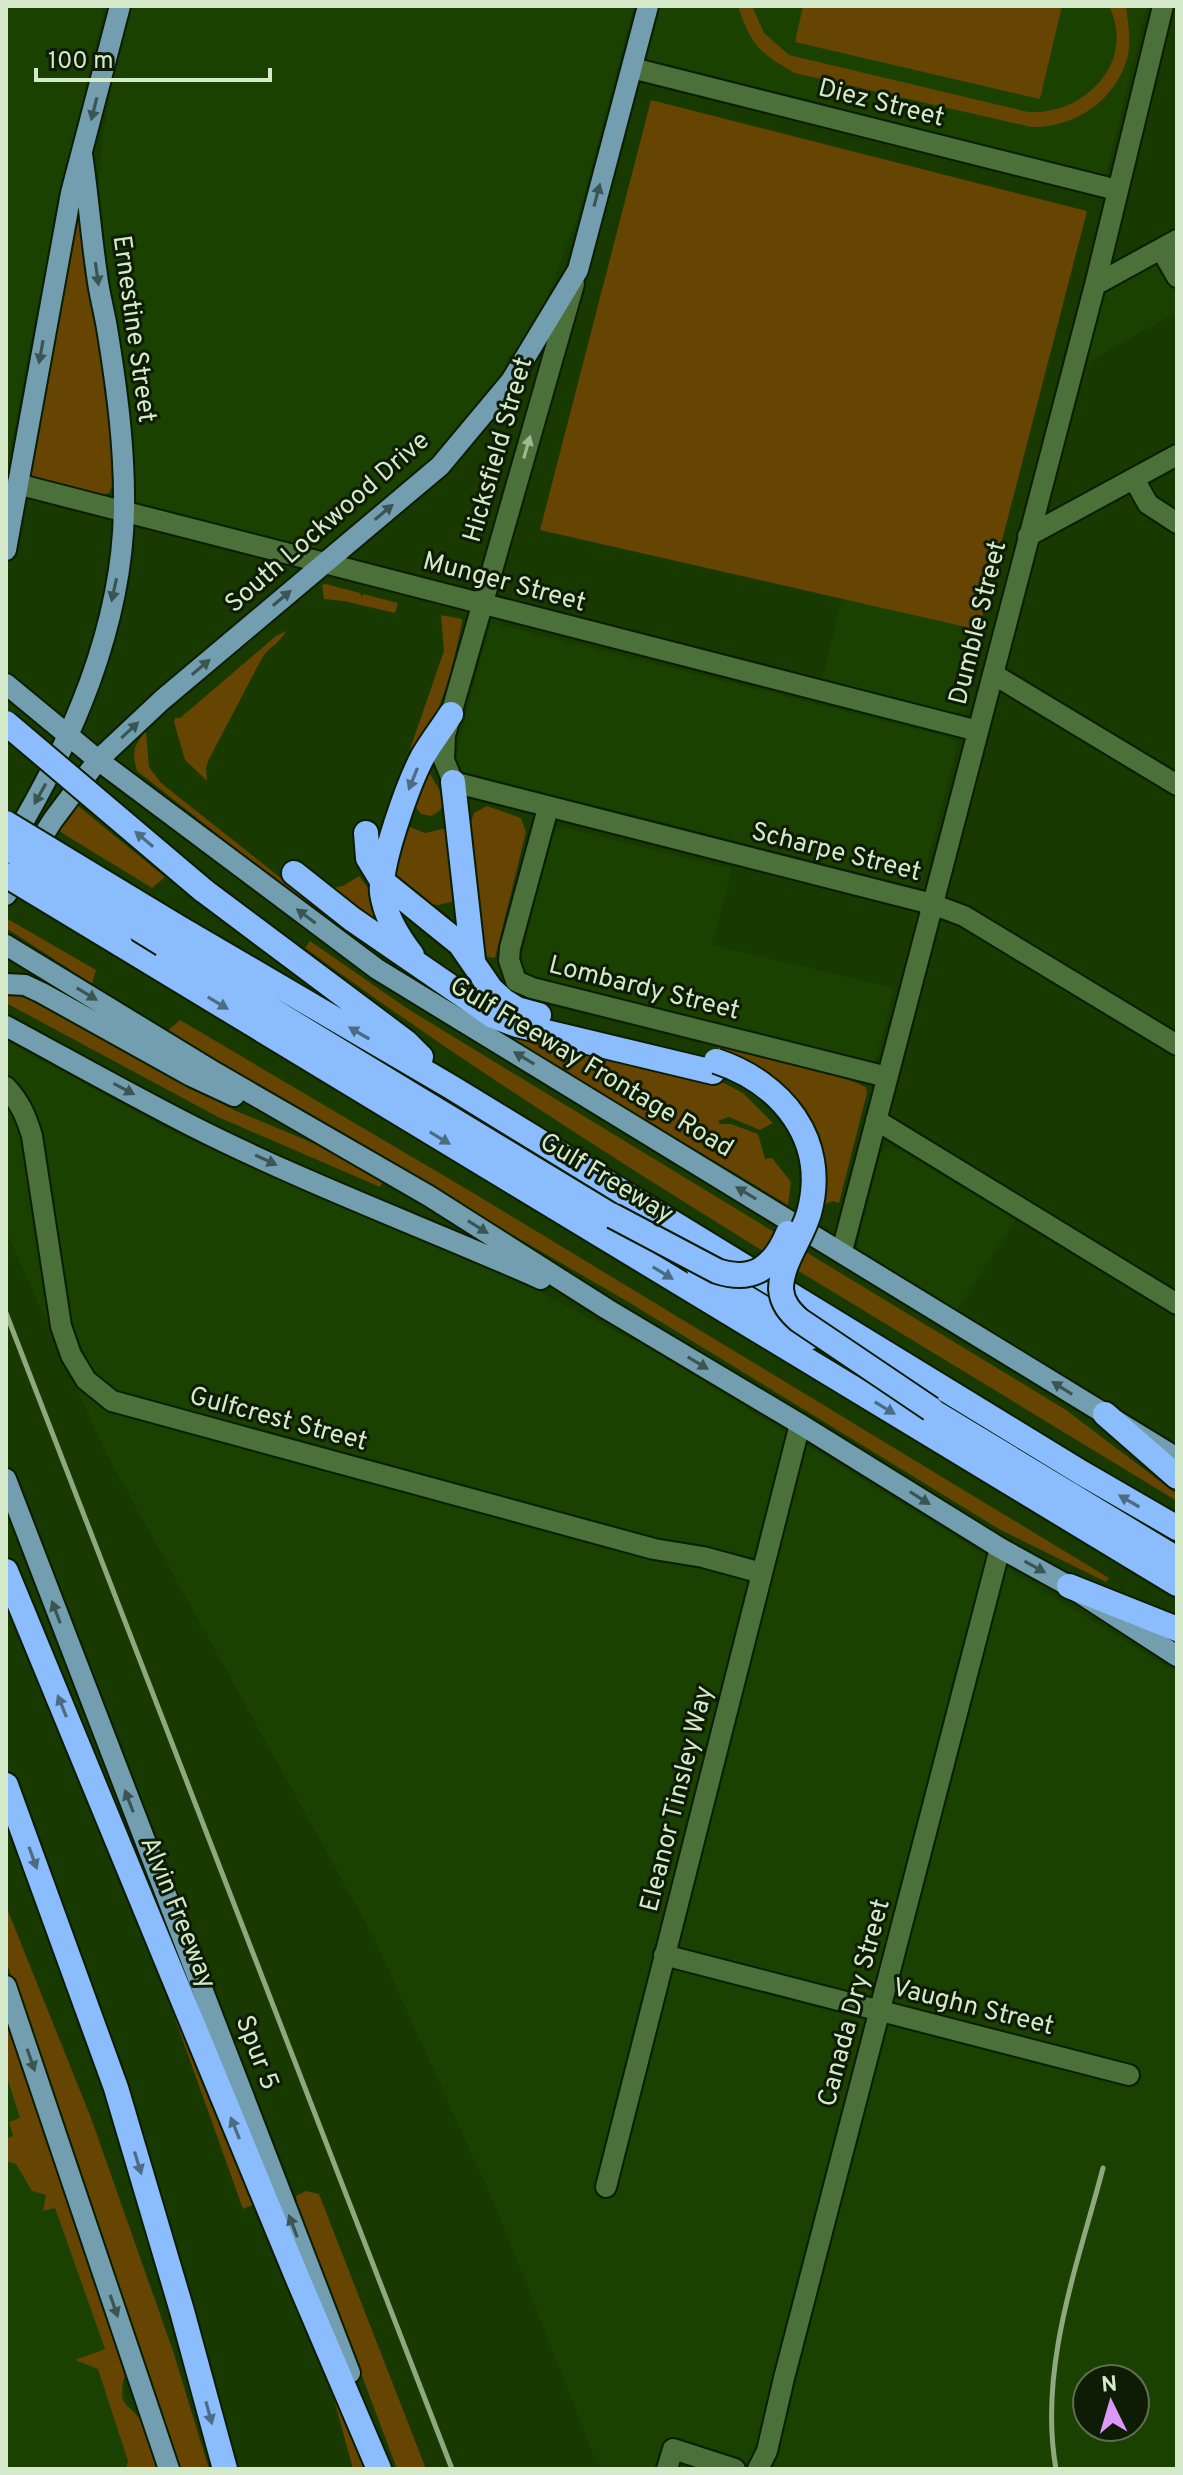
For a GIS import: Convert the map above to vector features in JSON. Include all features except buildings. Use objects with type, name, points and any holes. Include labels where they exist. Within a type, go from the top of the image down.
[{"type":"highway","points":[[417,964],[393,926],[383,898],[382,881],[411,782],[451,714]]},
{"type":"highway","points":[[6,723],[203,890],[406,1042],[451,1087]]},
{"type":"highway","points":[[453,782],[473,960]]},
{"type":"highway","name":"Gulf Freeway","points":[[6,823],[162,944],[1177,1584]]},
{"type":"highway","points":[[366,833],[368,858],[382,881],[447,932],[473,960],[491,989],[517,1009],[758,1079],[778,1095],[803,1132],[810,1153],[813,1190],[809,1212],[781,1287],[783,1299],[799,1320],[931,1409]]},
{"type":"highway","name":"Gulf Freeway","points":[[6,849],[1177,1559]]},
{"type":"highway","points":[[294,873],[352,919],[493,1016],[517,1025],[714,1066],[760,1094],[777,1112],[791,1135],[801,1176],[795,1215],[779,1250],[758,1272],[745,1276],[717,1271],[613,1216]]},
{"type":"highway","name":"Gulf Freeway","points":[[6,875],[120,944],[162,944],[451,1087],[1068,1465],[1177,1528]]},
{"type":"highway","points":[[6,893],[120,944]]},
{"type":"highway","points":[[352,919],[377,925],[447,932]]},
{"type":"highway","points":[[1105,1414],[1177,1477]]},
{"type":"highway","name":"Alvin Freeway","points":[[6,1571],[297,2277],[364,2431]]},
{"type":"highway","points":[[1069,1586],[1177,1629]]},
{"type":"highway","points":[[6,1785],[116,2088],[225,2469]]},
{"type":"highway","name":"Spur 5","points":[[364,2431],[379,2469]]},
{"type":"main road","name":"Ernestine Street","points":[[6,550],[71,193],[120,6]]},
{"type":"main road","name":"South Lockwood Drive","points":[[6,893],[53,820],[98,760],[162,700],[440,466],[511,381],[578,270],[648,6]]},
{"type":"main road","name":"Ernestine Street","points":[[70,735],[95,667],[116,585],[124,513],[118,397],[97,275],[82,154]]},
{"type":"main road","name":"Gulf Freeway Frontage Road","points":[[6,684],[98,760],[377,969],[1177,1458]]},
{"type":"main road","points":[[6,849],[40,795],[70,735]]},
{"type":"main road","points":[[13,949],[328,1139],[429,1196],[607,1309],[1000,1548],[1069,1586],[1177,1656]]},
{"type":"main road","points":[[6,984],[25,985],[42,993],[191,1076],[328,1139]]},
{"type":"main road","points":[[6,1026],[196,1127],[319,1185],[430,1230],[607,1309]]},
{"type":"main road","name":"Spur 5","points":[[6,1479],[364,2409],[364,2431]]},
{"type":"main road","points":[[6,1986],[169,2469]]},
{"type":"street","name":"Dumble Street","points":[[842,1251],[1095,285],[1163,6]]},
{"type":"street","points":[[1155,38],[1177,26]]},
{"type":"street","name":"Diez Street","points":[[632,68],[1117,190]]},
{"type":"street","points":[[1095,285],[1169,245],[1177,277]]},
{"type":"street","name":"Hicksfield Street","points":[[453,782],[446,770],[443,749],[451,714],[578,270]]},
{"type":"street","points":[[1028,536],[1177,455]]},
{"type":"street","points":[[1134,479],[1148,504],[1177,523]]},
{"type":"street","name":"Munger Street","points":[[17,484],[978,731]]},
{"type":"street","points":[[993,674],[1177,785]]},
{"type":"street","name":"Scharpe Street","points":[[453,782],[932,904],[964,916],[1177,1045]]},
{"type":"street","name":"Lombardy Street","points":[[548,808],[510,948],[509,960],[516,981],[532,988],[887,1077]]},
{"type":"street","name":"Gulfcrest Street","points":[[6,1087],[27,1116],[32,1136],[61,1326],[71,1355],[86,1380],[112,1401],[640,1545],[762,1573]]},
{"type":"street","points":[[876,1120],[1177,1304]]},
{"type":"street","name":"Eleanor Tinsley Way","points":[[606,2187],[800,1424]]},
{"type":"street","name":"Canada Dry Street","points":[[758,2469],[767,2451],[1000,1548]]},
{"type":"street","name":"Vaughn Street","points":[[664,1955],[1129,2075]]},
{"type":"street","points":[[667,2469],[673,2449],[735,2469]]},
{"type":"shaded area","points":[[6,6],[104,6],[35,319],[6,473]]},
{"type":"shaded area","points":[[130,6],[634,6],[577,220],[544,306],[524,342],[426,466],[322,552],[145,508],[137,503],[133,488],[131,412],[111,311],[97,201],[103,135],[115,62]]},
{"type":"shaded area","points":[[659,6],[1147,6],[1106,175],[645,60]]},
{"type":"shaded area","points":[[738,6],[752,6],[764,33],[789,55],[1028,112],[1049,111],[1068,105],[1100,82],[1116,47],[1116,27],[1109,6],[1126,6],[1129,49],[1114,85],[1092,108],[1063,122],[1031,127],[795,73],[758,47],[747,30]]},
{"type":"shaded area","points":[[803,6],[1062,6],[1040,99],[795,42]]},
{"type":"shaded area","points":[[651,100],[1087,211],[979,630],[540,530]]},
{"type":"shaded area","points":[[79,197],[84,260],[106,379],[111,426],[114,481],[109,493],[98,496],[24,474]]},
{"type":"shaded area","points":[[1155,263],[1161,265],[1177,294],[1177,312],[1087,363],[1105,292]]},
{"type":"shaded area","points":[[322,585],[360,593],[362,597],[363,594],[398,603],[395,613],[324,599]]},
{"type":"shaded area","points":[[842,597],[979,630],[970,703],[966,711],[953,713],[822,681]]},
{"type":"shaded area","points":[[441,615],[462,619],[462,623],[445,690],[416,752],[410,749],[444,651]]},
{"type":"shaded area","points":[[493,623],[948,737],[955,742],[957,749],[923,878],[919,884],[912,886],[457,770],[454,763],[489,627]]},
{"type":"shaded area","points":[[286,631],[262,658],[208,761],[207,781],[185,760],[175,718],[180,718],[276,636]]},
{"type":"shaded area","points":[[146,732],[149,767],[161,783],[306,898],[469,1010],[720,1081],[743,1093],[773,1123],[760,1130],[729,1117],[718,1121],[758,1134],[765,1159],[772,1158],[791,1182],[788,1205],[471,1015],[310,907],[137,771],[135,750]]},
{"type":"shaded area","points":[[427,767],[443,800],[443,806],[431,816],[421,814],[414,805]]},
{"type":"shaded area","points":[[77,805],[165,877],[152,888],[59,831]]},
{"type":"shaded area","points":[[487,806],[521,818],[526,832],[495,958],[487,957],[469,828],[474,813]]},
{"type":"shaded area","points":[[405,825],[425,833],[447,828],[455,901],[427,904],[397,880],[393,867]]},
{"type":"shaded area","points":[[562,827],[732,869],[712,945],[894,988],[873,1062],[866,1064],[527,978],[521,968],[521,958],[552,836]]},
{"type":"shaded area","points":[[359,876],[371,892],[380,919],[362,916],[328,889],[343,886]]},
{"type":"shaded area","points":[[6,918],[96,970],[92,984],[6,928]]},
{"type":"shaded area","points":[[310,941],[408,1009],[779,1235],[766,1253],[707,1217],[418,1028],[305,948]]},
{"type":"shaded area","points":[[6,993],[21,993],[234,1110],[313,1143],[383,1181],[380,1187],[218,1117],[6,1003]]},
{"type":"shaded area","points":[[180,1020],[475,1194],[1109,1578],[1106,1582],[999,1529],[630,1303],[165,1033]]},
{"type":"shaded area","points":[[6,1041],[177,1134],[514,1279],[652,1350],[1177,1673],[1177,2469],[599,2469],[500,2217],[373,1936],[106,1453],[6,1232]]},
{"type":"shaded area","points":[[719,1047],[842,1077],[866,1087],[839,1203],[833,1201],[817,1207],[813,1143],[717,1051]]},
{"type":"shaded area","points":[[889,1146],[1016,1220],[955,1312],[862,1255],[858,1249],[881,1153]]},
{"type":"shaded area","points":[[801,1249],[1066,1410],[1177,1494],[1177,1501],[792,1267]]},
{"type":"shaded area","points":[[69,1687],[296,2256],[377,2469],[353,2469],[325,2366],[266,2199],[243,2209],[58,1691]]},
{"type":"shaded area","points":[[6,1906],[91,2118],[173,2351],[209,2469],[177,2469],[6,1960]]},
{"type":"shaded area","points":[[6,2018],[125,2375],[123,2401],[139,2417],[159,2469],[126,2469],[128,2461],[98,2369],[75,2360],[105,2349],[55,2208],[43,2211],[46,2195],[32,2191],[16,2164],[6,2161],[6,2139],[13,2136],[9,2122],[20,2118],[6,2074]]},
{"type":"shaded area","points":[[6,2040],[38,2134],[151,2469],[6,2469]]},
{"type":"shaded area","points":[[306,2191],[319,2194],[426,2469],[397,2469],[297,2203],[296,2196]]},
{"type":"railway","points":[[6,1313],[452,2469]]},
{"type":"railway","points":[[1056,2469],[1052,2431],[1056,2355],[1072,2279],[1103,2168]]}]
